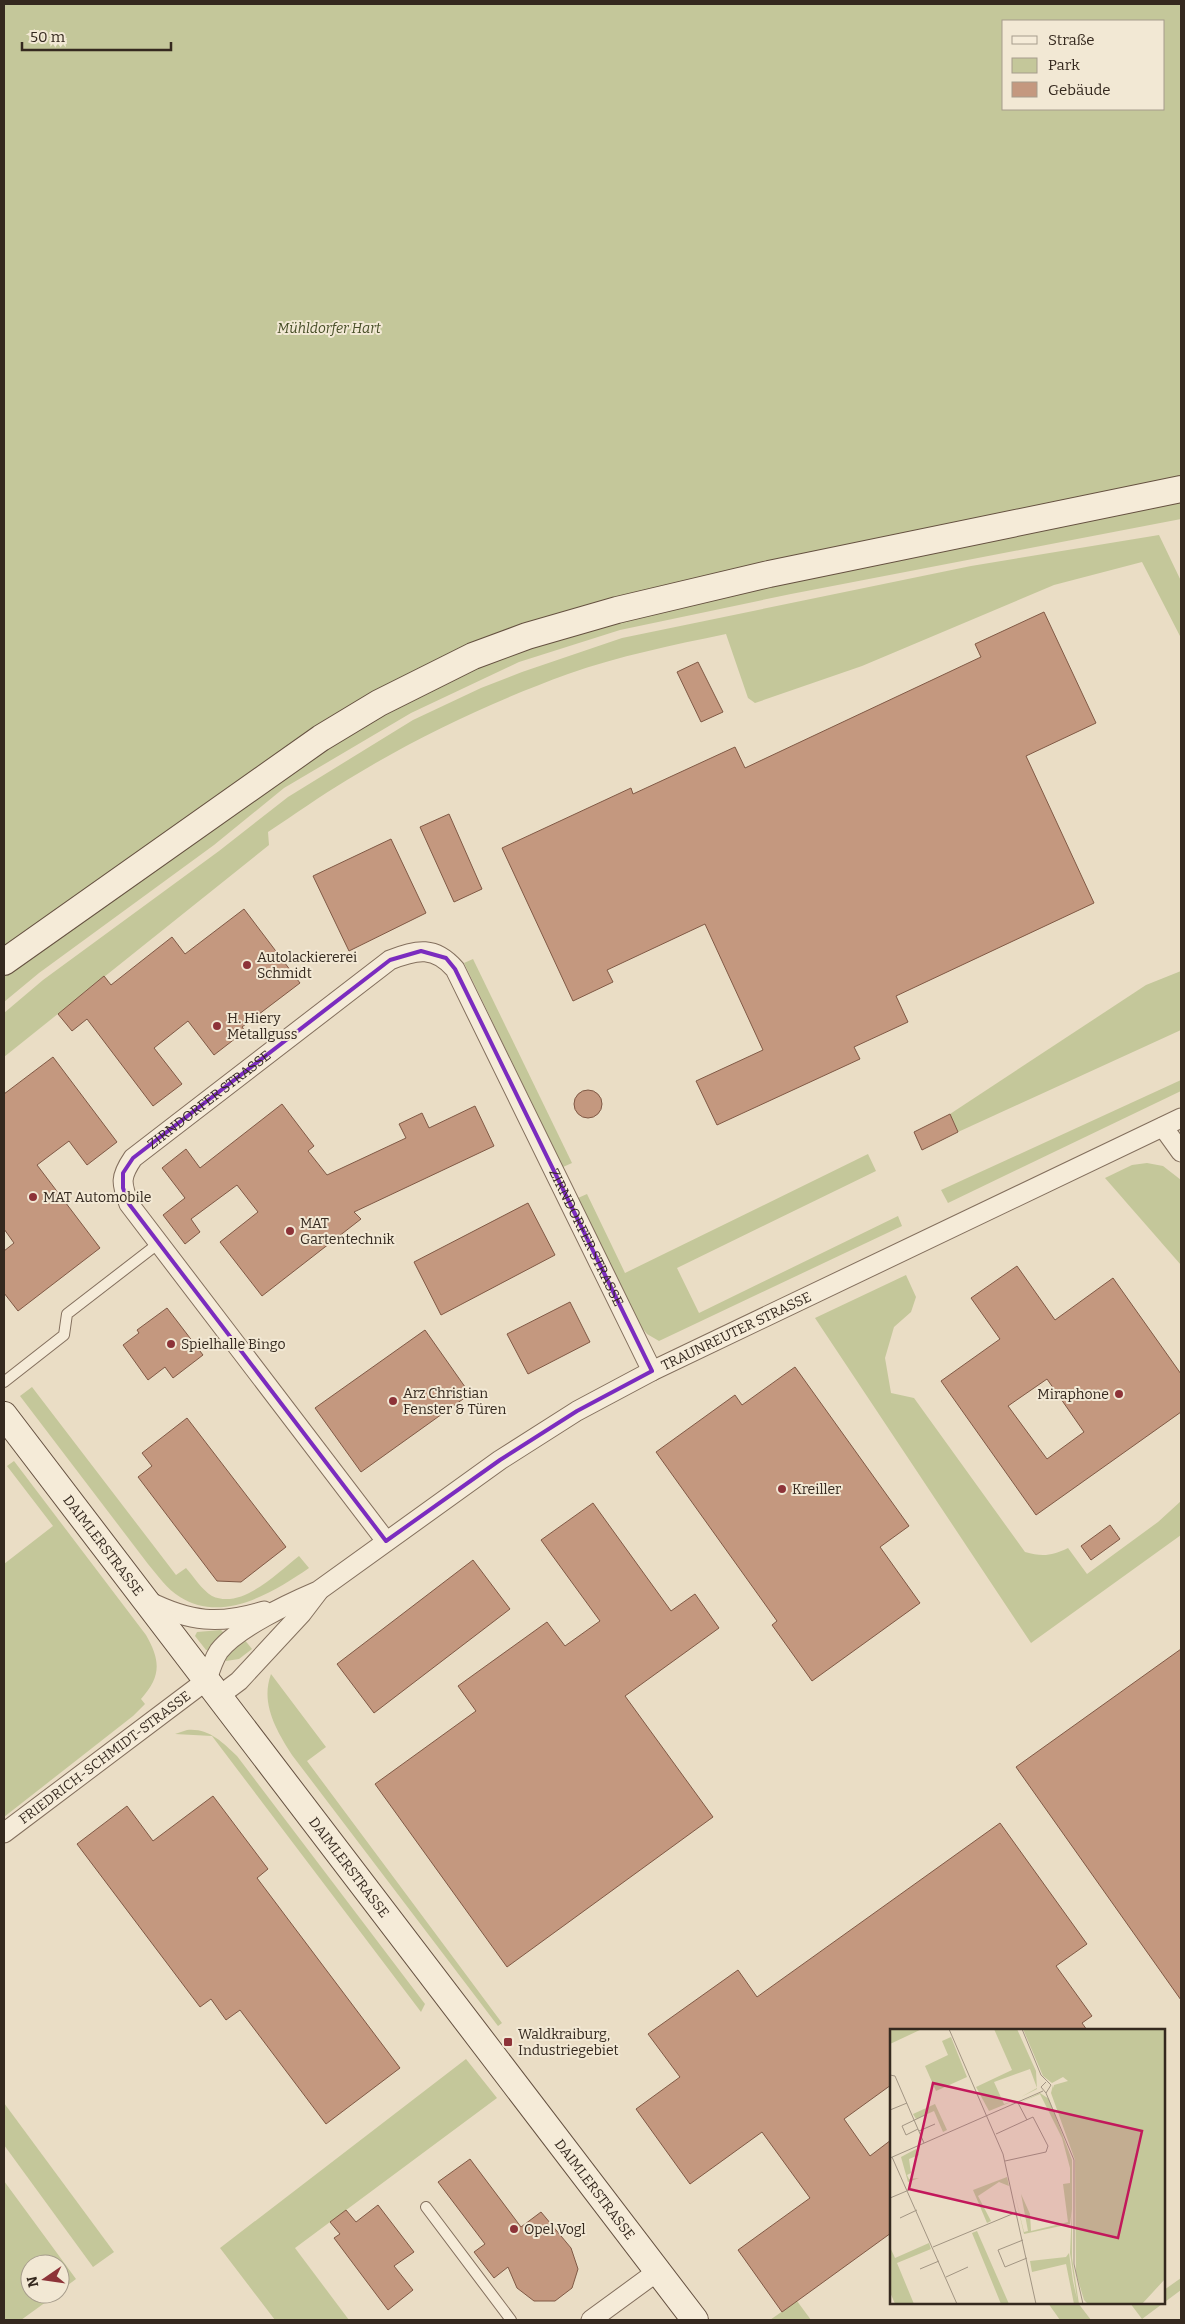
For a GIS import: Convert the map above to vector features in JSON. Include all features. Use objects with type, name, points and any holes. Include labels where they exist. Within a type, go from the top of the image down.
[{"type":"main road","points":[[4,962],[321,738],[379,703],[473,656],[575,621],[702,590],[1181,489]]},
{"type":"main road","name":"DAIMLERSTRASSE","points":[[4,1415],[695,2320]]},
{"type":"street","name":"ZIRNDORFER STRASSE","points":[[386,1541],[129,1204],[122,1188],[123,1173],[133,1158],[390,960],[421,951],[435,953],[446,958],[455,969],[652,1371]]},
{"type":"street","name":"TRAUNREUTER STRASSE","points":[[145,1600],[172,1613],[217,1621],[248,1616],[318,1591],[500,1460],[577,1410],[652,1371],[1181,1118]]},
{"type":"street","points":[[1163,1126],[1181,1152]]},
{"type":"street","name":"TRAUNREUTER STRASSE","points":[[213,1688],[244,1674],[302,1613],[318,1591]]},
{"type":"street","name":"TRAUNREUTER STRASSE","points":[[213,1688],[218,1652],[228,1642],[291,1602]]},
{"type":"street","name":"FRIEDRICH-SCHMIDT-STRASSE","points":[[4,1834],[213,1688]]},
{"type":"street","points":[[592,2320],[658,2271]]},
{"type":"lane","points":[[4,1382],[64,1335],[67,1314],[159,1243]]},
{"type":"lane","points":[[426,2207],[511,2320]]},
{"type":"highlighted area","points":[[421,951],[446,958],[455,969],[652,1371],[577,1411],[500,1460],[386,1541],[129,1204],[123,1188],[123,1173],[133,1158],[390,960]]},
{"type":"green space","name":"Mühldorfer Hart","points":[[4,4],[1181,4],[1181,476],[958,523],[523,625],[4,947]]},
{"type":"green space","points":[[1181,502],[1181,519],[791,594],[620,630],[519,662],[411,713],[284,788],[214,845],[39,973],[4,1002],[4,977],[246,803],[384,713],[478,667],[531,647],[579,632],[773,586]]},
{"type":"green space","points":[[1159,535],[1181,581],[1181,638],[1142,562],[1054,585],[862,666],[755,703],[748,698],[726,634],[646,651],[568,674],[455,721],[373,764],[327,792],[268,832],[269,845],[4,1057],[4,1013],[43,980],[219,851],[288,797],[413,720],[481,688],[622,638],[971,566]]},
{"type":"green space","points":[[473,959],[572,1163],[563,1167],[464,963]]},
{"type":"green space","points":[[1181,971],[1181,1030],[958,1132],[950,1114],[1146,985]]},
{"type":"green space","points":[[1181,1080],[1181,1091],[948,1203],[941,1190]]},
{"type":"green space","points":[[868,1154],[876,1171],[677,1268],[699,1313],[898,1216],[902,1226],[659,1341],[647,1334],[638,1323],[578,1198],[587,1194],[625,1273]]},
{"type":"green space","points":[[1147,1163],[1163,1166],[1181,1180],[1181,1265],[1105,1178],[1132,1165]]},
{"type":"green space","points":[[906,1275],[916,1297],[911,1312],[894,1327],[885,1358],[891,1393],[914,1398],[1025,1552],[1047,1555],[1068,1548],[1087,1574],[1158,1522],[1181,1501],[1181,1535],[1031,1643],[815,1318]]},
{"type":"green space","points":[[32,1387],[176,1575],[186,1568],[208,1593],[223,1599],[235,1598],[258,1588],[299,1556],[309,1568],[264,1595],[248,1602],[230,1606],[213,1607],[196,1604],[175,1594],[148,1564],[20,1396]]},
{"type":"green space","points":[[14,1461],[146,1635],[154,1653],[157,1668],[148,1691],[141,1699],[145,1704],[133,1716],[4,1817],[4,1564],[53,1526],[7,1466]]},
{"type":"green space","points":[[221,1630],[225,1634],[209,1650],[206,1650],[195,1636],[197,1632]]},
{"type":"green space","points":[[244,1639],[252,1649],[239,1659],[226,1661],[225,1656]]},
{"type":"green space","points":[[271,1674],[326,1747],[307,1761],[502,2023],[498,2026],[292,1755],[276,1727],[269,1706],[268,1685]]},
{"type":"green space","points":[[187,1730],[202,1731],[215,1737],[237,1756],[425,2004],[421,2012],[212,1736],[175,1734]]},
{"type":"green space","points":[[466,2059],[497,2098],[295,2248],[349,2320],[275,2320],[220,2248]]},
{"type":"green space","points":[[4,2103],[114,2252],[93,2267],[4,2145]]},
{"type":"green space","points":[[4,2181],[58,2254],[20,2254],[20,2304],[43,2304],[21,2320],[4,2320]]},
{"type":"green space","points":[[70,2271],[76,2279],[70,2284]]},
{"type":"green space","points":[[1181,2278],[1181,2290],[1165,2302],[1165,2289]]},
{"type":"green space","points":[[797,2301],[811,2320],[770,2320]]},
{"type":"green space","points":[[1049,2304],[1079,2304],[1091,2320],[1060,2320]]},
{"type":"green space","points":[[1131,2304],[1163,2304],[1142,2319]]},
{"type":"building","points":[[1044,612],[1096,723],[1026,756],[1094,903],[896,996],[908,1022],[854,1047],[860,1059],[717,1125],[696,1081],[763,1050],[705,924],[607,970],[613,982],[573,1001],[502,848],[631,788],[633,794],[735,747],[745,768],[981,657],[975,644]]},
{"type":"building","points":[[698,662],[723,712],[701,722],[677,672]]},
{"type":"building","points":[[449,814],[482,889],[454,902],[420,827]]},
{"type":"building","points":[[391,839],[426,913],[349,951],[313,876]]},
{"type":"building","points":[[244,909],[300,983],[242,1027],[245,1031],[214,1055],[188,1021],[154,1048],[182,1084],[153,1106],[87,1019],[72,1031],[58,1014],[104,976],[111,985],[172,937],[185,954]]},
{"type":"building","name":"MAT Automobile","points":[[53,1057],[117,1142],[87,1165],[69,1141],[37,1165],[100,1248],[18,1311],[4,1293],[4,1251],[14,1243],[4,1229],[4,1094]]},
{"type":"building","points":[[588,1090],[598,1094],[602,1104],[598,1114],[588,1118],[578,1114],[574,1104],[578,1094]]},
{"type":"building","points":[[282,1104],[314,1146],[308,1151],[327,1175],[406,1138],[399,1124],[422,1113],[429,1128],[475,1106],[494,1146],[354,1212],[361,1219],[262,1296],[220,1242],[258,1212],[237,1185],[191,1219],[200,1232],[185,1244],[163,1215],[185,1198],[162,1168],[186,1149],[200,1168]]},
{"type":"building","points":[[950,1114],[958,1132],[922,1150],[914,1132]]},
{"type":"building","points":[[528,1203],[555,1255],[441,1315],[414,1262]]},
{"type":"building","name":"Miraphone","points":[[1017,1266],[1055,1320],[1113,1278],[1181,1374],[1181,1412],[1036,1515],[941,1381],[1000,1339],[971,1298]],"holes":[[[1047,1379],[1084,1432],[1047,1459],[1008,1406]]]},
{"type":"building","points":[[570,1302],[590,1342],[528,1374],[507,1334]]},
{"type":"building","name":"Spielhalle Bingo","points":[[167,1308],[203,1355],[173,1378],[165,1367],[148,1380],[123,1345],[139,1333],[137,1330]]},
{"type":"building","name":"Arz Christian Fenster & Türen","points":[[425,1330],[470,1394],[361,1472],[315,1408]]},
{"type":"building","name":"Kreiller","points":[[795,1367],[909,1526],[880,1547],[920,1603],[812,1681],[772,1625],[777,1621],[656,1452],[735,1395],[742,1405]]},
{"type":"building","points":[[187,1418],[286,1547],[241,1582],[217,1581],[138,1477],[152,1466],[142,1453]]},
{"type":"building","points":[[593,1503],[671,1611],[695,1594],[719,1628],[625,1696],[713,1817],[507,1967],[375,1784],[476,1711],[458,1686],[547,1622],[565,1646],[600,1621],[541,1540]]},
{"type":"building","points":[[1110,1525],[1120,1539],[1091,1560],[1081,1546]]},
{"type":"building","points":[[473,1560],[510,1609],[374,1713],[337,1664]]},
{"type":"building","points":[[1181,1649],[1181,2000],[1016,1767]]},
{"type":"building","points":[[213,1796],[268,1869],[257,1878],[400,2068],[326,2124],[240,2010],[226,2020],[211,1999],[200,2007],[77,1844],[127,1806],[153,1841]]},
{"type":"building","points":[[1000,1823],[1087,1944],[1056,1966],[1092,2016],[1082,2023],[1086,2029],[890,2029],[890,2086],[844,2119],[870,2156],[890,2141],[890,2234],[782,2312],[738,2250],[810,2198],[762,2132],[690,2184],[636,2109],[680,2077],[648,2034],[738,1970],[757,1997]]},
{"type":"building","name":"Opel Vogl","points":[[470,2159],[521,2227],[541,2212],[571,2248],[578,2269],[572,2288],[555,2301],[534,2301],[517,2288],[508,2267],[494,2278],[474,2252],[485,2244],[438,2182]]},
{"type":"building","points":[[378,2205],[414,2252],[394,2266],[413,2290],[388,2310],[334,2238],[340,2234],[330,2222],[346,2210],[356,2222]]},
{"type":"place","name":"Autolackiererei Schmidt","points":[[247,965]]},
{"type":"place","name":"H. Hiery Metallguss","points":[[217,1026]]},
{"type":"place","name":"MAT Automobile","points":[[33,1197]]},
{"type":"place","name":"MAT Gartentechnik","points":[[290,1231]]},
{"type":"place","name":"Spielhalle Bingo","points":[[171,1344]]},
{"type":"place","name":"Miraphone","points":[[1119,1394]]},
{"type":"place","name":"Arz Christian Fenster & Türen","points":[[393,1401]]},
{"type":"place","name":"Kreiller","points":[[782,1489]]},
{"type":"place","name":"Waldkraiburg, Industriegebiet","points":[[508,2042]]},
{"type":"place","name":"Opel Vogl","points":[[514,2229]]}]
